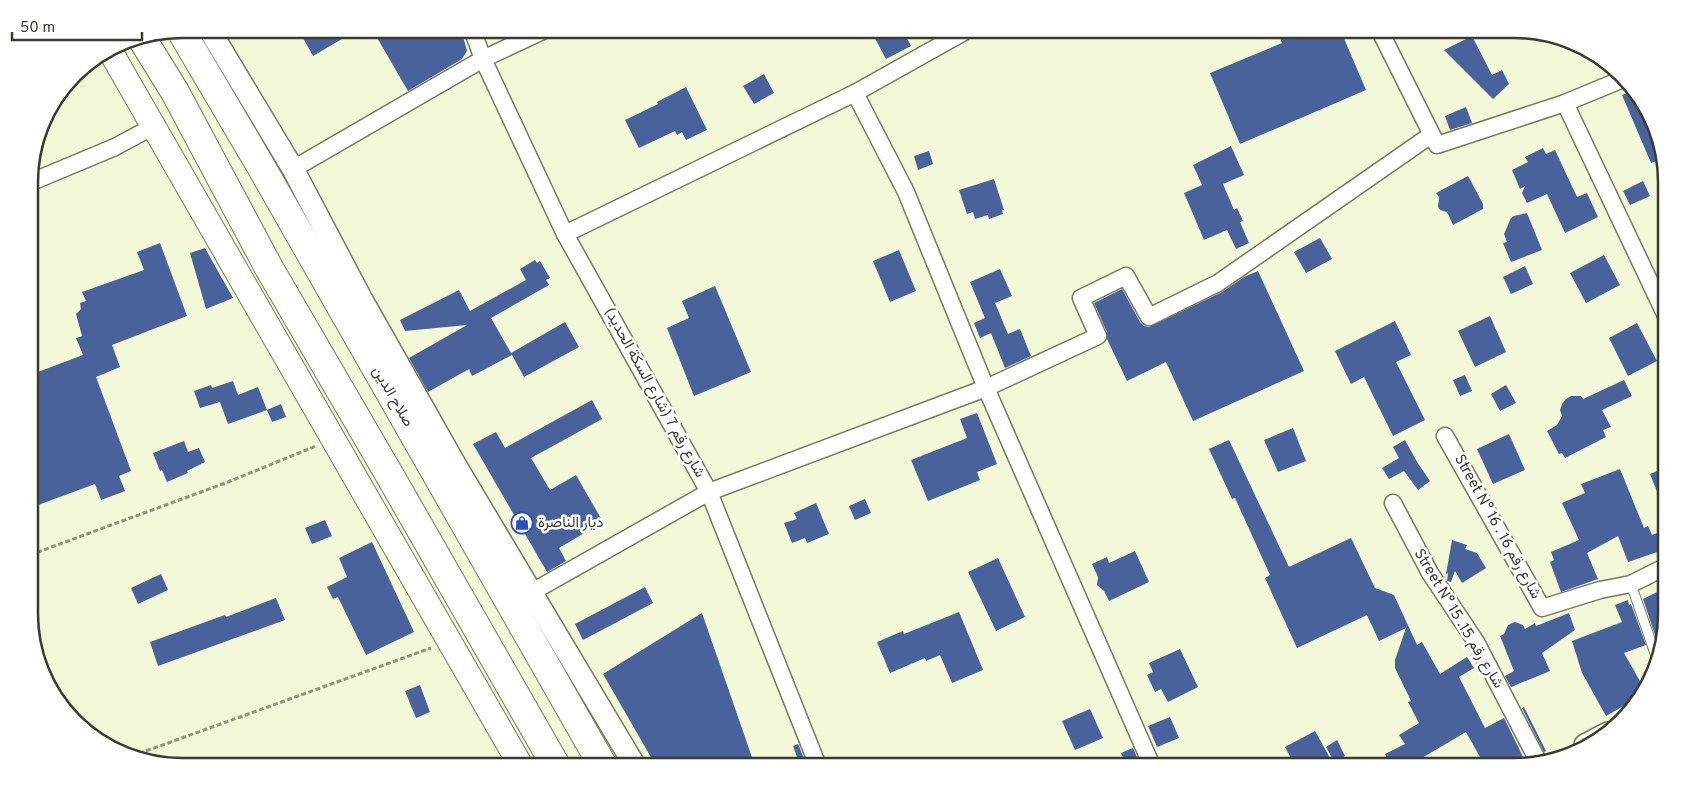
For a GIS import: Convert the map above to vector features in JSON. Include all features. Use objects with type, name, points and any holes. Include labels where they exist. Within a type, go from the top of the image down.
[{"type":"highway","name":"صلاح الدين","points":[[185,37],[263,170],[598,758]]},
{"type":"highway","points":[[144,42],[175,92],[269,268],[394,481],[551,758]]},
{"type":"highway","points":[[394,481],[415,477],[429,461]]},
{"type":"main road","points":[[113,55],[516,758]]},
{"type":"street","points":[[214,37],[293,169],[362,300],[456,466],[630,758]]},
{"type":"street","name":"شارع رقم 7 (شارع السكة الحديد)","points":[[475,37],[483,59],[565,234],[709,492],[815,758]]},
{"type":"street","points":[[293,169],[483,59],[530,37]]},
{"type":"street","points":[[565,234],[855,93],[955,37]]},
{"type":"street","points":[[1383,37],[1437,145],[1565,103],[1618,82]]},
{"type":"street","points":[[855,93],[906,192],[986,388],[1148,757]]},
{"type":"street","points":[[1565,103],[1658,299]]},
{"type":"street","points":[[38,178],[115,147],[154,126]]},
{"type":"street","points":[[532,592],[709,492],[986,388],[1098,336],[1081,298],[1126,276],[1149,317],[1218,283],[1431,135]]},
{"type":"street","name":"Street N° 16 . شارع رقم 16","points":[[1445,436],[1542,608],[1600,590],[1631,584],[1658,570]]},
{"type":"street","name":"Street N° 15 .شارع رقم 15","points":[[1393,503],[1430,573],[1476,642],[1535,756]]},
{"type":"lane","points":[[1631,584],[1654,651]]},
{"type":"path","points":[[37,552],[228,482],[333,439]]},
{"type":"path","points":[[142,752],[450,641]]},
{"type":"building","points":[[305,37],[345,37],[313,56],[303,38]]},
{"type":"building","points":[[377,37],[463,37],[467,51],[462,59],[408,91]]},
{"type":"building","points":[[874,37],[906,37],[911,46],[886,59]]},
{"type":"building","points":[[1279,37],[1343,37],[1366,90],[1240,144],[1210,73],[1282,43]]},
{"type":"building","points":[[1473,37],[1492,75],[1502,70],[1509,84],[1493,99],[1444,50]]},
{"type":"building","points":[[764,74],[774,93],[754,104],[743,86]]},
{"type":"building","points":[[686,87],[707,130],[686,140],[682,132],[677,135],[675,131],[639,148],[625,120],[658,104],[657,102]]},
{"type":"building","points":[[1628,93],[1629,94],[1648,126],[1657,161],[1651,163],[1622,95]]},
{"type":"building","points":[[1466,107],[1472,123],[1450,130],[1445,116]]},
{"type":"building","points":[[1231,146],[1244,175],[1223,184],[1234,210],[1237,208],[1243,221],[1240,222],[1249,243],[1236,249],[1227,230],[1204,240],[1184,193],[1202,185],[1193,165]]},
{"type":"building","points":[[1543,148],[1546,154],[1555,150],[1577,197],[1587,193],[1598,217],[1565,233],[1547,194],[1527,203],[1522,193],[1525,186],[1520,189],[1512,170],[1528,162],[1525,157]]},
{"type":"building","points":[[929,151],[933,164],[918,170],[914,156]]},
{"type":"building","points":[[1468,176],[1483,204],[1483,209],[1453,225],[1447,212],[1440,210],[1438,207],[1439,197],[1436,193]]},
{"type":"building","points":[[994,179],[1004,210],[1002,210],[1003,214],[989,219],[988,215],[975,219],[973,212],[967,214],[959,190]]},
{"type":"building","points":[[1643,181],[1650,196],[1630,205],[1623,191]]},
{"type":"building","points":[[1527,213],[1542,250],[1511,262],[1503,243],[1507,242],[1504,234],[1511,218]]},
{"type":"building","points":[[1320,238],[1332,259],[1306,273],[1294,252]]},
{"type":"building","points":[[160,243],[187,316],[112,345],[120,367],[96,377],[131,471],[119,476],[125,491],[101,500],[95,484],[37,505],[38,372],[83,355],[76,338],[82,336],[76,314],[81,309],[80,303],[86,301],[82,292],[144,270],[137,252]]},
{"type":"building","points":[[205,248],[233,298],[206,309],[190,253]]},
{"type":"building","points":[[899,250],[916,291],[890,302],[873,261]]},
{"type":"building","points":[[1604,255],[1620,285],[1586,303],[1570,273]]},
{"type":"building","points":[[535,260],[537,263],[540,261],[550,278],[546,280],[549,285],[491,318],[511,353],[565,322],[579,347],[524,377],[512,355],[472,376],[469,369],[428,392],[409,358],[467,325],[405,331],[400,320],[459,290],[470,311],[526,280],[520,269]]},
{"type":"building","points":[[1525,266],[1533,284],[1511,294],[1503,277]]},
{"type":"building","points":[[1000,269],[1012,296],[995,303],[1008,334],[1020,329],[1031,356],[1005,368],[991,333],[980,338],[974,323],[985,318],[970,282]]},
{"type":"building","points":[[1258,271],[1304,371],[1193,421],[1166,362],[1127,381],[1107,339],[1107,332],[1094,303],[1122,289],[1140,322],[1144,326],[1149,327],[1222,292],[1244,277]]},
{"type":"building","points":[[715,286],[751,372],[694,396],[667,328],[689,318],[682,301]]},
{"type":"building","points":[[1490,316],[1506,352],[1475,367],[1458,331]]},
{"type":"building","points":[[1395,321],[1411,355],[1396,362],[1425,420],[1393,436],[1364,377],[1351,384],[1335,351]]},
{"type":"building","points":[[1637,323],[1657,361],[1628,376],[1609,338]]},
{"type":"building","points":[[1465,375],[1472,391],[1460,396],[1453,380]]},
{"type":"building","points":[[1624,380],[1632,396],[1602,410],[1611,427],[1603,430],[1606,437],[1565,458],[1562,453],[1559,454],[1547,431],[1557,425],[1562,416],[1560,410],[1562,404],[1566,399],[1571,396],[1581,396],[1583,399]]},
{"type":"building","points":[[233,381],[238,395],[258,387],[267,410],[228,424],[220,402],[200,408],[194,391],[211,385],[212,388]]},
{"type":"building","points":[[1506,385],[1516,403],[1500,411],[1491,394]]},
{"type":"building","points":[[592,400],[602,419],[531,458],[550,490],[576,475],[603,522],[559,548],[566,561],[547,572],[473,444],[496,432],[505,448]]},
{"type":"building","points":[[281,404],[286,417],[272,422],[267,410]]},
{"type":"building","points":[[977,413],[997,464],[977,472],[980,480],[928,501],[911,460],[967,438],[960,419]]},
{"type":"building","points":[[1293,428],[1306,461],[1278,472],[1264,440]]},
{"type":"building","points":[[1509,434],[1525,470],[1493,484],[1477,449]]},
{"type":"building","points":[[1229,440],[1289,567],[1351,538],[1375,588],[1394,595],[1417,645],[1422,642],[1440,674],[1467,657],[1474,668],[1459,677],[1485,728],[1504,718],[1523,757],[1480,757],[1466,732],[1423,757],[1387,757],[1385,754],[1405,744],[1399,735],[1419,723],[1408,702],[1411,701],[1395,668],[1395,660],[1406,628],[1379,641],[1367,615],[1297,648],[1265,578],[1270,575],[1235,498],[1232,499],[1209,449]]},
{"type":"building","points":[[1405,440],[1430,481],[1418,490],[1404,471],[1389,479],[1382,468],[1399,458],[1393,447]]},
{"type":"building","points":[[184,441],[188,452],[199,448],[205,462],[187,471],[188,473],[167,482],[162,470],[160,471],[153,453]]},
{"type":"building","points":[[1620,469],[1644,528],[1648,526],[1652,535],[1658,533],[1658,552],[1628,562],[1618,536],[1587,553],[1598,579],[1561,592],[1550,562],[1554,560],[1551,552],[1579,540],[1562,503],[1585,493],[1581,484]]},
{"type":"building","points":[[1658,471],[1658,494],[1650,474]]},
{"type":"building","points":[[865,499],[871,513],[855,520],[849,506]]},
{"type":"building","points":[[816,503],[829,534],[807,543],[805,538],[792,543],[784,523],[797,519],[794,513]]},
{"type":"building","points":[[325,520],[332,536],[312,544],[305,528]]},
{"type":"building","points":[[1452,540],[1467,545],[1465,549],[1477,553],[1486,568],[1462,583],[1455,571],[1451,582],[1447,581],[1448,573],[1446,574]]},
{"type":"building","points":[[372,542],[414,632],[366,655],[338,597],[333,599],[327,587],[347,577],[339,558]]},
{"type":"building","points":[[1135,551],[1149,582],[1109,601],[1104,591],[1097,585],[1098,577],[1092,564],[1107,557],[1109,563]]},
{"type":"building","points":[[998,558],[1025,617],[996,631],[968,572]]},
{"type":"building","points":[[161,574],[168,590],[138,604],[131,588]]},
{"type":"building","points":[[645,587],[653,603],[583,640],[575,624]]},
{"type":"building","points":[[1658,592],[1656,639],[1643,599]]},
{"type":"building","points":[[276,598],[285,620],[158,666],[150,642]]},
{"type":"building","points":[[1628,600],[1646,645],[1624,653],[1641,683],[1625,705],[1606,716],[1582,673],[1572,641],[1622,622],[1615,605]]},
{"type":"building","points":[[959,612],[983,670],[952,683],[940,655],[926,661],[925,658],[890,673],[877,642],[903,631],[904,634]]},
{"type":"building","points":[[702,613],[752,758],[651,758],[603,674]]},
{"type":"building","points":[[1569,613],[1575,630],[1542,653],[1550,671],[1511,687],[1505,676],[1514,671],[1500,636],[1504,634],[1508,625],[1515,622],[1523,625],[1525,629],[1535,623],[1536,626]]},
{"type":"building","points":[[1180,649],[1198,687],[1168,702],[1161,689],[1155,692],[1147,675],[1153,672],[1149,663]]},
{"type":"building","points":[[420,685],[430,712],[416,718],[405,691]]},
{"type":"building","points":[[1524,707],[1546,751],[1544,752],[1522,708]]},
{"type":"building","points":[[1090,709],[1103,738],[1075,750],[1062,721]]},
{"type":"building","points":[[1170,717],[1179,738],[1157,747],[1148,726]]},
{"type":"building","points":[[1315,731],[1330,757],[1290,757],[1285,747]]},
{"type":"building","points":[[1337,740],[1345,756],[1331,757],[1326,747]]},
{"type":"building","points":[[798,744],[804,758],[797,758],[793,746]]},
{"type":"building","points":[[1133,748],[1137,757],[1123,757],[1121,753]]},
{"type":"place","name":"ديار الناصرة","points":[[522,523]]}]
